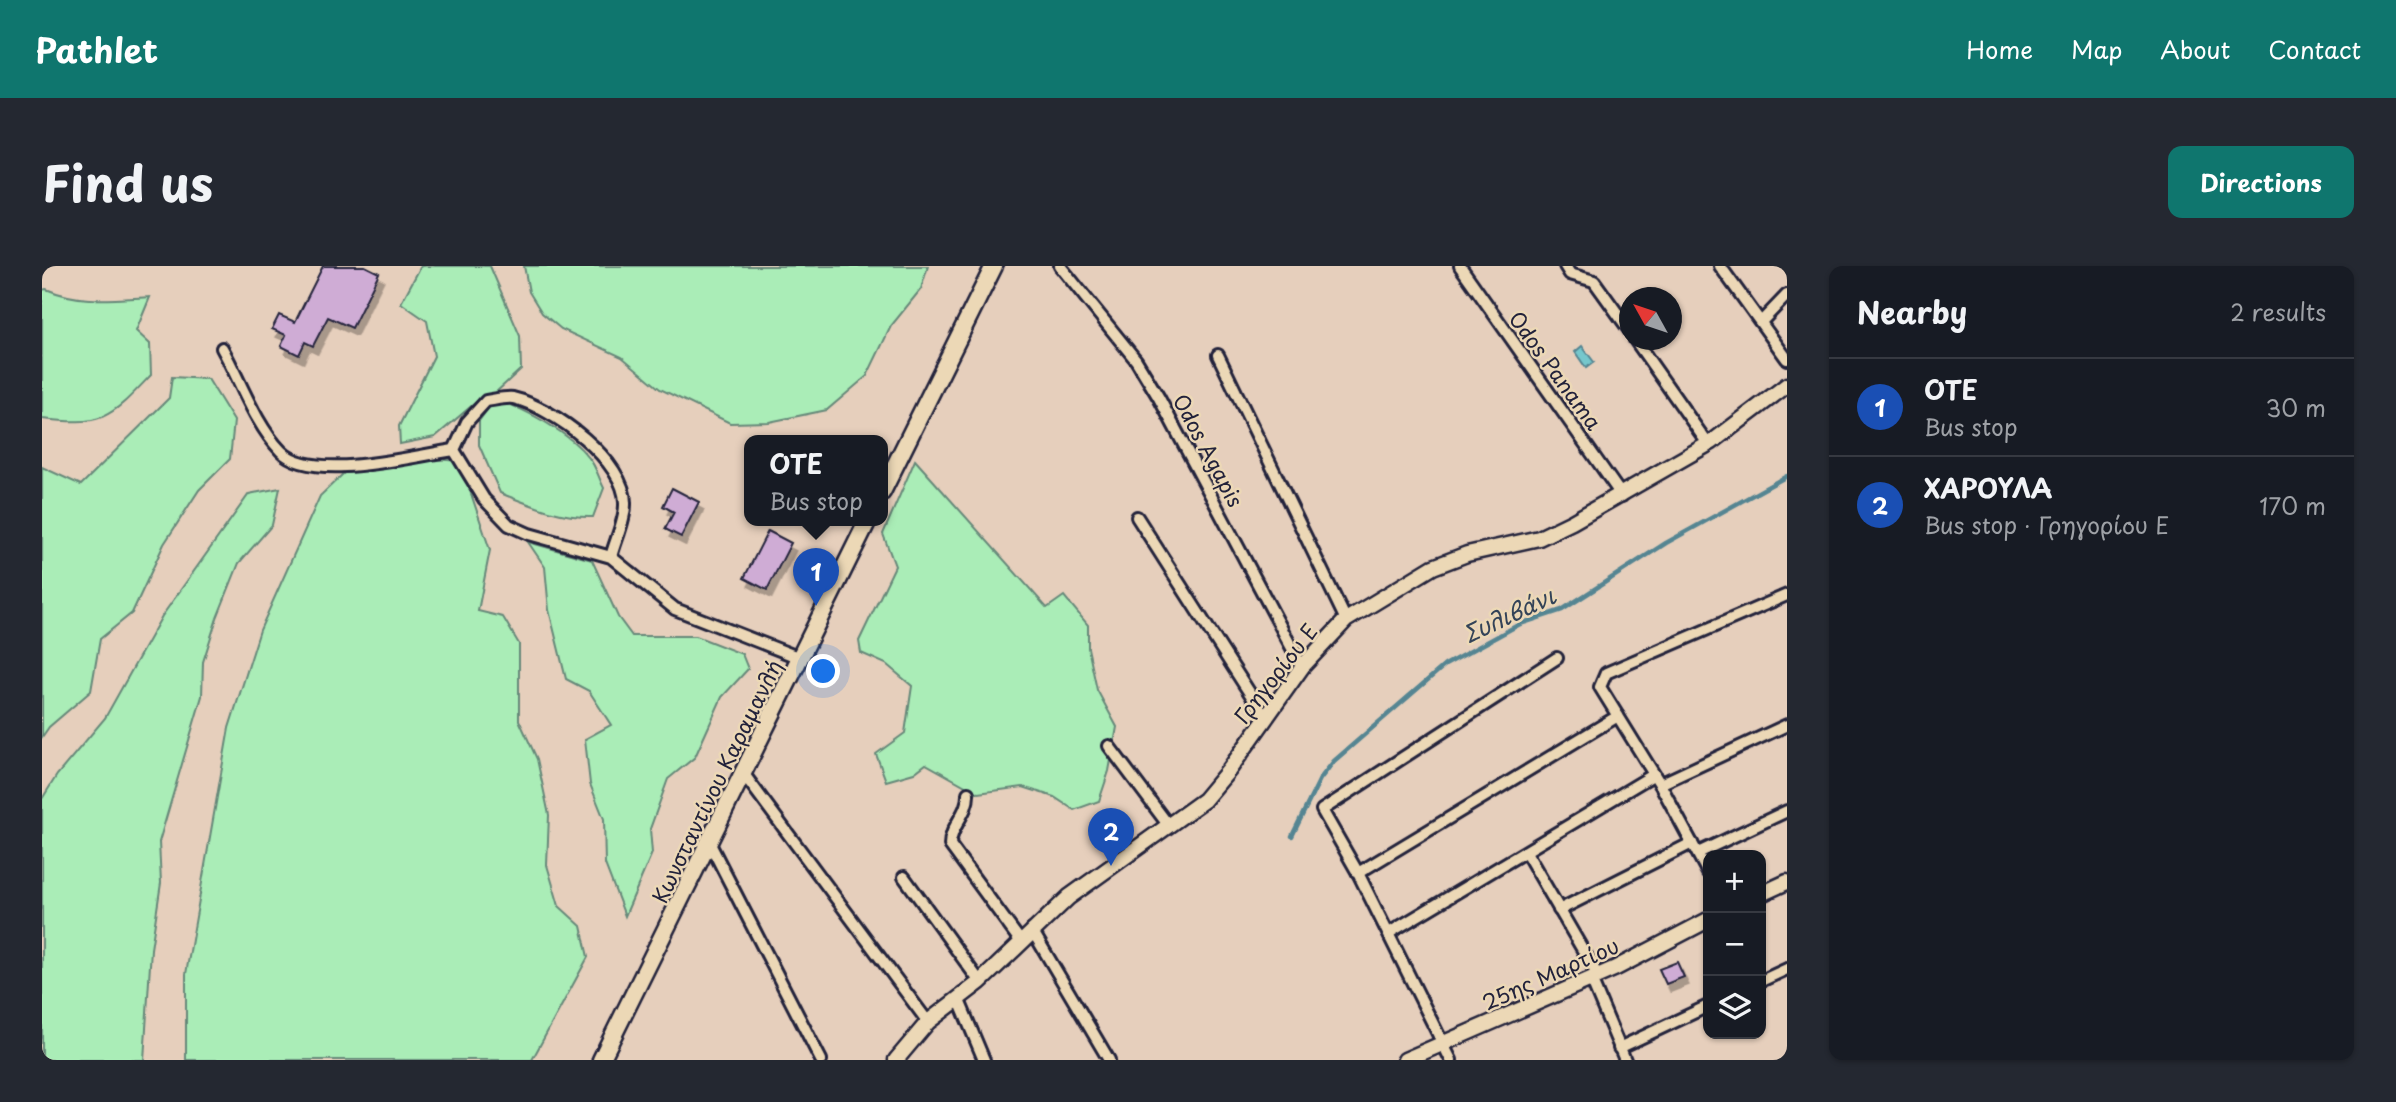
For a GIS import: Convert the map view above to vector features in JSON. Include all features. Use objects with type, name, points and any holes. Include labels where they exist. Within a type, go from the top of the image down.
[{"type":"main road","points":[[888,482],[994,266]]},
{"type":"main road","name":"Κωνσταντίνου Καραμανλή","points":[[601,1060],[866,526]]},
{"type":"street","name":"Odos Agapis","points":[[1060,266],[1136,360],[1159,398],[1302,667]]},
{"type":"street","name":"Odos Panama","points":[[1460,266],[1622,496]]},
{"type":"street","points":[[1565,266],[1570,274],[1594,281],[1619,317]]},
{"type":"street","points":[[1720,266],[1787,359]]},
{"type":"street","points":[[1761,322],[1787,295]]},
{"type":"street","points":[[222,348],[267,431],[281,451],[295,462],[323,468],[454,450]]},
{"type":"street","points":[[1642,350],[1708,444]]},
{"type":"street","points":[[1218,355],[1346,620]]},
{"type":"street","name":"Γρηγορίου Ε","points":[[896,1060],[928,1022],[980,982],[1069,897],[1204,800],[1229,770],[1302,667],[1346,620],[1433,567],[1467,554],[1539,538],[1622,496],[1708,444],[1787,385]]},
{"type":"street","points":[[454,450],[467,422],[486,401],[512,398],[584,437],[617,472],[626,504],[611,557]]},
{"type":"street","points":[[454,450],[484,499],[509,525],[529,534],[611,557],[675,609],[800,658]]},
{"type":"street","points":[[1137,517],[1265,717]]},
{"type":"street","points":[[1703,863],[1657,780],[1600,687],[1606,673],[1787,595]]},
{"type":"street","points":[[1451,1060],[1389,933],[1322,810],[1557,658]]},
{"type":"street","points":[[1358,873],[1618,716]]},
{"type":"street","points":[[1389,933],[1526,852],[1657,780],[1787,725]]},
{"type":"street","points":[[1109,746],[1169,826]]},
{"type":"street","points":[[743,773],[928,1022]]},
{"type":"street","points":[[968,793],[968,802],[950,836],[950,845],[1021,942]]},
{"type":"street","points":[[1559,910],[1695,848],[1787,811]]},
{"type":"street","points":[[709,842],[821,1060]]},
{"type":"street","points":[[1526,852],[1594,977],[1625,1060]]},
{"type":"street","points":[[904,877],[980,982]]},
{"type":"street","points":[[1766,892],[1787,881]]},
{"type":"street","name":"25ης Μαρτίου","points":[[1405,1060],[1594,977],[1703,922]]},
{"type":"street","points":[[1032,930],[1110,1060]]},
{"type":"street","points":[[1766,979],[1787,969]]},
{"type":"street","points":[[958,998],[984,1060]]},
{"type":"street","points":[[1619,1048],[1703,1008]]},
{"type":"green space","points":[[421,266],[490,266],[520,336],[521,369],[495,393],[482,397],[435,437],[400,444],[399,426],[434,356],[427,321],[401,303]]},
{"type":"green space","points":[[524,266],[928,266],[921,289],[891,326],[867,376],[827,410],[769,422],[730,423],[660,389],[622,357],[561,329],[542,313],[529,292]]},
{"type":"green space","points":[[42,290],[85,299],[150,297],[136,331],[150,344],[151,375],[125,401],[104,416],[79,421],[42,419]]},
{"type":"green space","points":[[172,377],[208,379],[234,421],[230,459],[199,490],[164,544],[132,613],[100,639],[91,691],[49,727],[42,737],[42,467],[81,485],[169,398]]},
{"type":"green space","points":[[495,399],[546,422],[570,439],[589,458],[604,488],[593,517],[557,513],[500,493],[479,445],[479,421]]},
{"type":"green space","points":[[435,459],[460,461],[490,550],[478,611],[503,617],[519,644],[519,720],[537,759],[549,815],[547,865],[559,906],[581,926],[588,957],[532,1060],[186,1060],[186,974],[229,728],[260,630],[320,496],[344,473]]},
{"type":"green space","points":[[915,460],[1047,608],[1064,596],[1088,625],[1088,648],[1097,690],[1117,727],[1109,771],[1099,801],[1074,810],[1054,797],[1023,787],[978,793],[926,764],[914,773],[886,781],[876,754],[905,733],[912,686],[886,664],[861,653],[859,641],[895,566],[883,534]]},
{"type":"green space","points":[[280,488],[272,525],[239,563],[217,618],[203,662],[202,696],[159,842],[161,883],[151,949],[144,1060],[42,1060],[42,799],[57,775],[105,718],[162,616],[249,494]]},
{"type":"green space","points":[[528,542],[592,560],[618,617],[632,636],[696,636],[742,654],[748,669],[722,697],[695,757],[668,779],[650,829],[652,853],[625,916],[605,864],[604,819],[590,784],[585,739],[611,725],[589,691],[566,679],[549,610],[545,567]]},
{"type":"water","points":[[1582,346],[1594,362],[1586,368],[1575,352]]},
{"type":"building","points":[[323,266],[365,266],[379,273],[352,328],[328,317],[313,346],[305,342],[299,355],[281,346],[286,335],[272,329],[279,315],[295,322]]},
{"type":"building","points":[[672,488],[699,502],[681,537],[665,529],[674,512],[663,506]]},
{"type":"building","points":[[768,531],[791,543],[767,590],[744,578]]},
{"type":"building","points":[[1677,962],[1684,977],[1666,984],[1659,969]]},
{"type":"waterway","name":"Συλιβάνι","points":[[1292,836],[1320,779],[1334,761],[1445,665],[1520,624],[1562,610],[1666,543],[1787,476]]},
{"type":"place","name":"ΟΤΕ","points":[[816,606]]},
{"type":"place","name":"ΧΑΡΟΥΛΑ","points":[[1111,866]]}]
